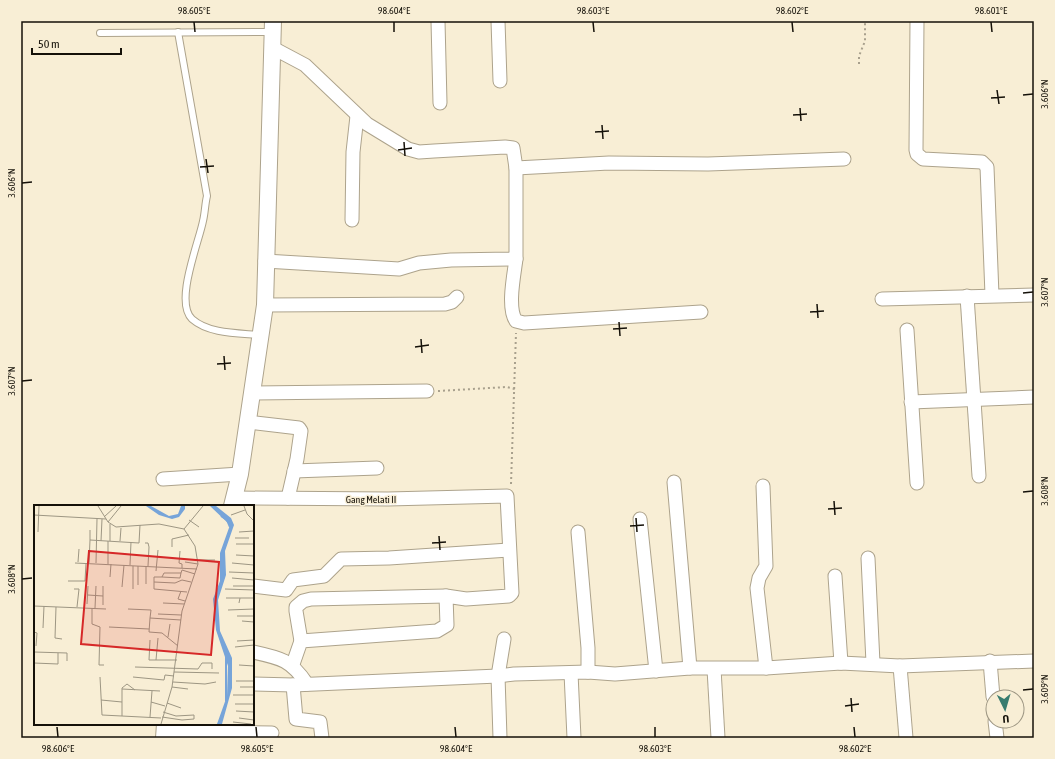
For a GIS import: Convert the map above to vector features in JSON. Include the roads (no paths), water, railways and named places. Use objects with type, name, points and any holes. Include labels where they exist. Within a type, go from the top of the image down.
[{"type":"street","points":[[438,21],[440,103]]},
{"type":"street","points":[[498,21],[500,81]]},
{"type":"street","points":[[917,21],[917,154],[923,159],[982,162],[987,167],[992,295]]},
{"type":"street","points":[[273,34],[338,94],[358,116],[397,143],[419,152],[505,147],[513,148],[516,168],[516,259],[512,316],[516,321],[524,323],[701,312]]},
{"type":"street","points":[[233,502],[240,474],[266,305],[265,261],[273,34]]},
{"type":"street","points":[[352,220],[353,152],[358,116]]},
{"type":"street","points":[[516,168],[609,163],[708,164],[844,159]]},
{"type":"street","points":[[265,261],[399,269],[425,262],[516,259]]},
{"type":"street","points":[[882,299],[1034,295]]},
{"type":"street","points":[[967,296],[979,476]]},
{"type":"street","points":[[266,305],[445,304],[452,302],[457,297]]},
{"type":"street","points":[[907,330],[917,484]]},
{"type":"street","points":[[252,393],[427,391]]},
{"type":"street","points":[[911,402],[1034,397]]},
{"type":"street","points":[[248,422],[299,428],[301,435],[288,498]]},
{"type":"street","points":[[294,471],[377,468]]},
{"type":"street","points":[[162,479],[240,474]]},
{"type":"street","points":[[674,482],[690,668]]},
{"type":"street","points":[[763,486],[766,566],[759,578],[757,588],[766,668]]},
{"type":"street","name":"Gang Melati II","points":[[233,502],[288,498],[388,499],[507,496],[509,550]]},
{"type":"street","points":[[640,519],[656,671]]},
{"type":"street","points":[[578,532],[588,648],[588,672]]},
{"type":"street","points":[[254,586],[286,590],[293,580],[324,576],[341,559],[389,558],[509,550],[514,589],[509,596],[466,599],[446,596],[310,599],[303,601],[296,607],[301,641],[292,664]]},
{"type":"street","points":[[868,558],[873,664]]},
{"type":"street","points":[[835,576],[841,664]]},
{"type":"street","points":[[301,641],[441,630],[447,624],[446,596]]},
{"type":"street","points":[[500,738],[498,676],[504,639]]},
{"type":"street","points":[[254,652],[274,657],[292,664],[307,684]]},
{"type":"street","points":[[254,684],[293,685],[498,676],[514,674],[588,672],[615,674],[690,668],[766,668],[841,664],[900,666],[990,661],[1034,661]]},
{"type":"street","points":[[990,661],[992,689]]},
{"type":"street","points":[[900,666],[906,738]]},
{"type":"street","points":[[714,669],[718,738]]},
{"type":"street","points":[[572,673],[574,738]]},
{"type":"street","points":[[293,685],[296,720],[320,722],[322,738]]},
{"type":"street","points":[[164,731],[272,733]]},
{"type":"lane","points":[[178,32],[206,196],[203,221],[185,288],[186,303],[191,318],[203,326],[226,332],[262,335]]},
{"type":"lane","points":[[100,33],[178,32],[273,34]]}]
